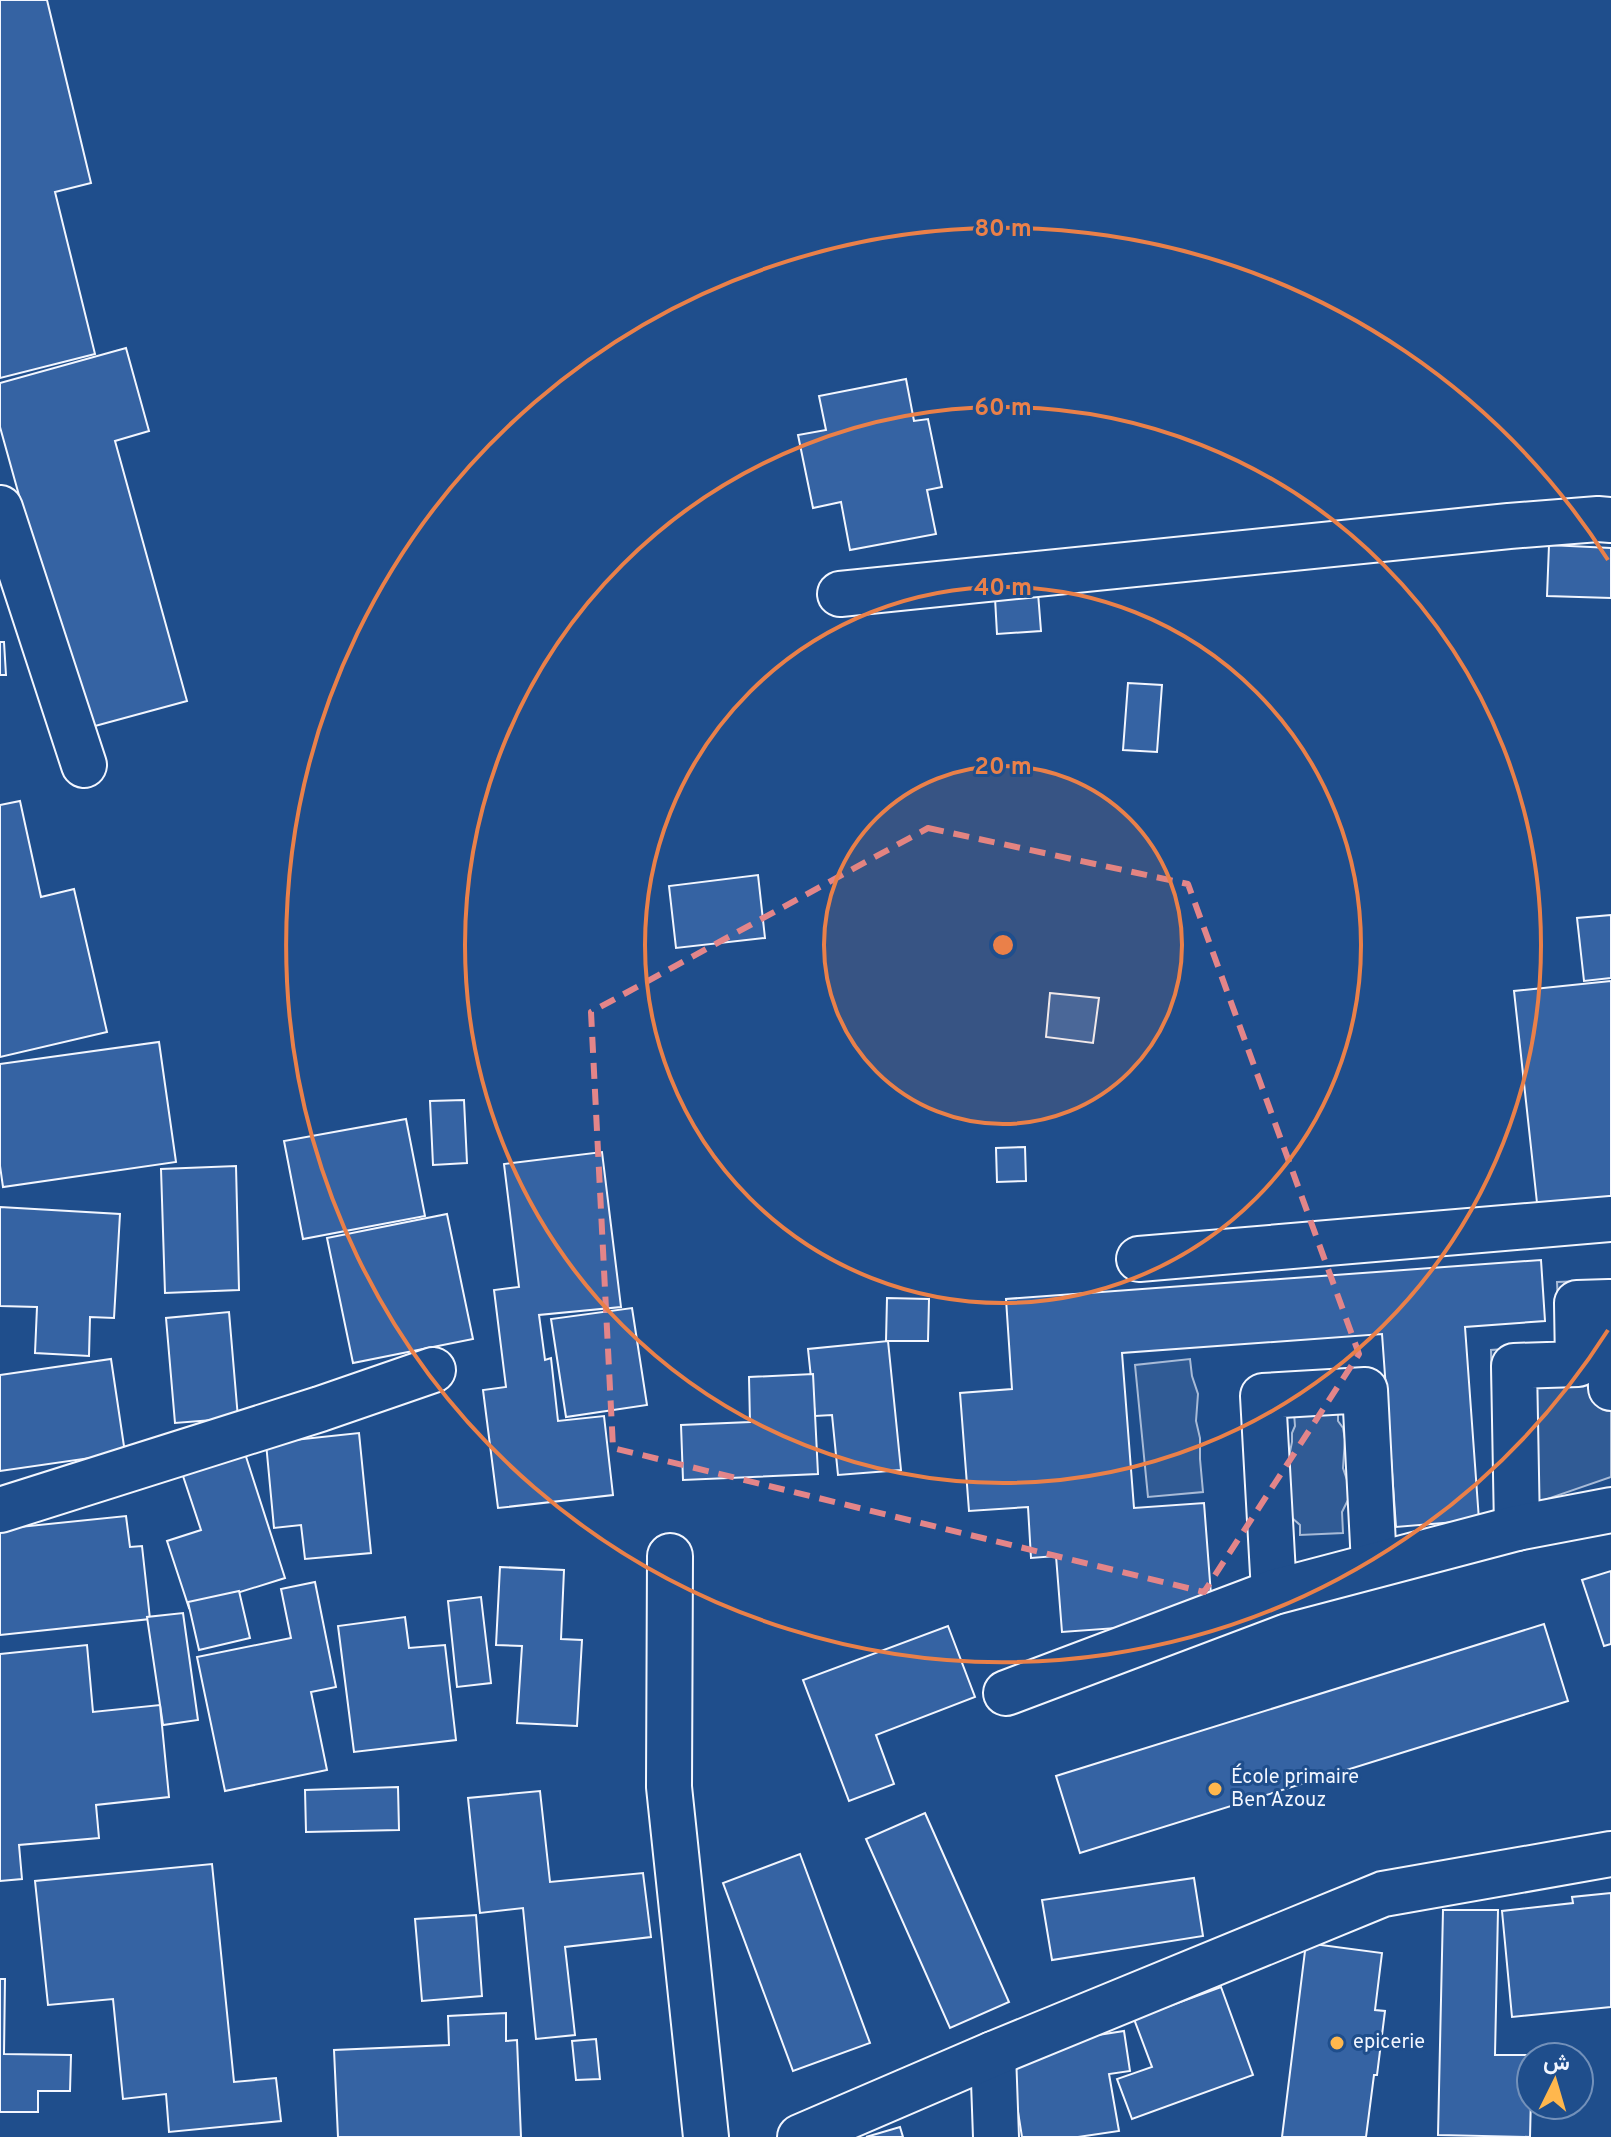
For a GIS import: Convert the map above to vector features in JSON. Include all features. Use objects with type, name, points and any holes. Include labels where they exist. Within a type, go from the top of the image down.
[{"type":"street","points":[[0,508],[84,765]]},
{"type":"street","points":[[840,594],[1494,527],[1611,520]]},
{"type":"street","points":[[1139,1259],[1611,1219]]},
{"type":"street","points":[[1517,1528],[1514,1366],[1578,1364],[1577,1303],[1609,1302],[1611,1388]]},
{"type":"street","points":[[0,1510],[433,1370]]},
{"type":"street","points":[[1274,1592],[1263,1396],[1365,1390],[1374,1564]]},
{"type":"street","points":[[1006,1693],[1274,1592],[1517,1528],[1611,1510]]},
{"type":"street","points":[[670,1556],[669,1787],[706,2137]]},
{"type":"street","points":[[800,2137],[1383,1894],[1611,1854]]},
{"type":"street","points":[[993,2054],[996,2137]]},
{"type":"highlighted area","points":[[928,828],[1188,884],[1359,1354],[1204,1592],[613,1448],[591,1012]]},
{"type":"shaded area","points":[[1611,1280],[1611,1477],[1495,1517],[1491,1350],[1560,1345],[1557,1282]]},
{"type":"shaded area","points":[[1190,1359],[1198,1394],[1196,1421],[1203,1492],[1148,1497],[1135,1365]]},
{"type":"shaded area","points":[[1338,1411],[1338,1421],[1345,1439],[1343,1468],[1348,1483],[1348,1500],[1342,1512],[1343,1533],[1300,1535],[1300,1525],[1291,1517],[1287,1466],[1295,1426],[1294,1413]]},
{"type":"building","points":[[0,0],[47,0],[91,183],[55,192],[95,354],[0,378]]},
{"type":"building","points":[[126,348],[149,431],[115,441],[187,701],[84,729],[0,427],[0,383]]},
{"type":"building","points":[[906,379],[914,421],[928,419],[942,487],[927,490],[936,534],[850,550],[841,502],[813,508],[798,435],[826,430],[819,396]]},
{"type":"building","points":[[1549,545],[1611,548],[1611,598],[1547,596]]},
{"type":"building","points":[[1038,593],[1041,631],[997,634],[995,598]]},
{"type":"building","points":[[0,642],[4,642],[6,675],[0,675]]},
{"type":"building","points":[[1128,683],[1162,685],[1157,752],[1123,750]]},
{"type":"building","points":[[20,801],[41,897],[74,889],[107,1032],[0,1057],[0,805]]},
{"type":"building","points":[[758,875],[765,938],[676,948],[669,886]]},
{"type":"building","points":[[1611,915],[1611,978],[1584,981],[1577,918]]},
{"type":"building","points":[[1611,981],[1611,1204],[1538,1212],[1514,991]]},
{"type":"building","points":[[1050,993],[1099,998],[1093,1043],[1046,1037]]},
{"type":"building","points":[[159,1042],[176,1162],[3,1187],[0,1166],[0,1064]]},
{"type":"building","points":[[464,1100],[467,1163],[433,1165],[430,1101]]},
{"type":"building","points":[[406,1119],[425,1216],[303,1239],[284,1141]]},
{"type":"building","points":[[1025,1147],[1026,1181],[997,1182],[996,1148]]},
{"type":"building","points":[[602,1152],[621,1307],[539,1315],[545,1360],[551,1358],[558,1421],[604,1416],[613,1495],[498,1508],[483,1390],[506,1387],[494,1290],[519,1287],[504,1164]]},
{"type":"building","points":[[236,1166],[239,1290],[165,1293],[161,1169]]},
{"type":"building","points":[[0,1207],[120,1214],[114,1318],[90,1317],[89,1356],[35,1353],[37,1307],[0,1306]]},
{"type":"building","points":[[447,1214],[473,1339],[353,1363],[327,1238]]},
{"type":"building","points":[[1541,1260],[1545,1321],[1465,1327],[1479,1520],[1396,1527],[1382,1334],[1122,1353],[1134,1508],[1204,1503],[1213,1621],[1062,1632],[1056,1556],[1031,1558],[1028,1507],[969,1511],[960,1393],[1012,1389],[1006,1299]]},
{"type":"building","points":[[887,1298],[929,1299],[928,1341],[886,1341]]},
{"type":"building","points":[[632,1308],[647,1405],[566,1417],[551,1319]]},
{"type":"building","points":[[229,1312],[238,1418],[175,1423],[166,1318]]},
{"type":"building","points":[[888,1341],[901,1470],[838,1475],[832,1415],[815,1416],[808,1349]]},
{"type":"building","points":[[111,1359],[125,1453],[0,1471],[0,1375]]},
{"type":"building","points":[[813,1374],[818,1474],[683,1480],[681,1425],[750,1422],[749,1377]]},
{"type":"building","points":[[359,1433],[371,1553],[305,1559],[301,1525],[274,1528],[266,1443]]},
{"type":"building","points":[[241,1441],[285,1578],[189,1608],[167,1541],[201,1530],[178,1461]]},
{"type":"building","points":[[126,1516],[130,1547],[142,1546],[150,1619],[0,1635],[0,1529]]},
{"type":"building","points":[[500,1567],[564,1570],[561,1639],[582,1640],[577,1726],[517,1723],[522,1646],[496,1645]]},
{"type":"building","points":[[1611,1571],[1611,1644],[1604,1646],[1582,1580]]},
{"type":"building","points":[[315,1582],[336,1687],[311,1692],[327,1770],[225,1791],[197,1657],[291,1638],[281,1589]]},
{"type":"building","points":[[239,1591],[250,1638],[199,1650],[188,1602]]},
{"type":"building","points":[[481,1597],[491,1683],[457,1687],[448,1601]]},
{"type":"building","points":[[183,1613],[198,1720],[163,1725],[147,1617]]},
{"type":"building","points":[[405,1617],[409,1648],[445,1645],[456,1740],[354,1752],[338,1626]]},
{"type":"building","points":[[1544,1624],[1568,1701],[1080,1853],[1056,1776]]},
{"type":"building","points":[[948,1626],[975,1697],[876,1735],[894,1784],[849,1801],[803,1680]]},
{"type":"building","points":[[87,1645],[93,1712],[160,1705],[169,1797],[96,1805],[99,1838],[19,1845],[22,1879],[0,1881],[0,1654]]},
{"type":"building","points":[[398,1787],[399,1830],[306,1832],[305,1790]]},
{"type":"building","points":[[540,1791],[550,1882],[643,1873],[651,1937],[565,1947],[575,2035],[536,2039],[523,1908],[480,1913],[468,1798]]},
{"type":"building","points":[[925,1813],[1009,2002],[950,2028],[866,1839]]},
{"type":"building","points":[[800,1854],[870,2043],[793,2071],[723,1883]]},
{"type":"building","points":[[212,1864],[234,2082],[276,2078],[281,2121],[169,2132],[166,2094],[123,2099],[113,1999],[48,2005],[35,1881]]},
{"type":"building","points":[[1194,1878],[1203,1936],[1052,1960],[1042,1900]]},
{"type":"building","points":[[1611,1893],[1611,2007],[1512,2017],[1502,1911],[1573,1903],[1572,1897]]},
{"type":"building","points":[[1443,1910],[1498,1910],[1495,2055],[1515,2055],[1515,2121],[1530,2121],[1530,2137],[1438,2135]]},
{"type":"building","points":[[476,1915],[482,1996],[422,2001],[415,1919]]},
{"type":"building","name":"epicerie","points":[[1306,1943],[1382,1953],[1375,2010],[1385,2011],[1366,2137],[1282,2137]]},
{"type":"building","points":[[0,1979],[5,1979],[4,2054],[71,2055],[70,2091],[38,2091],[38,2112],[0,2112]]},
{"type":"building","points":[[1221,1987],[1253,2075],[1132,2119],[1117,2079],[1152,2067],[1134,2019]]},
{"type":"building","points":[[506,2013],[506,2041],[517,2040],[521,2137],[338,2137],[334,2050],[449,2045],[448,2016]]},
{"type":"building","points":[[1124,2031],[1130,2071],[1109,2074],[1119,2131],[1078,2137],[1022,2137],[1008,2049]]},
{"type":"building","points":[[596,2039],[600,2079],[576,2080],[572,2041]]},
{"type":"building","points":[[900,2127],[903,2137],[866,2137]]},
{"type":"place","name":"École primaire Ben Azouz","points":[[1215,1789]]},
{"type":"place","name":"epicerie","points":[[1337,2043]]}]
